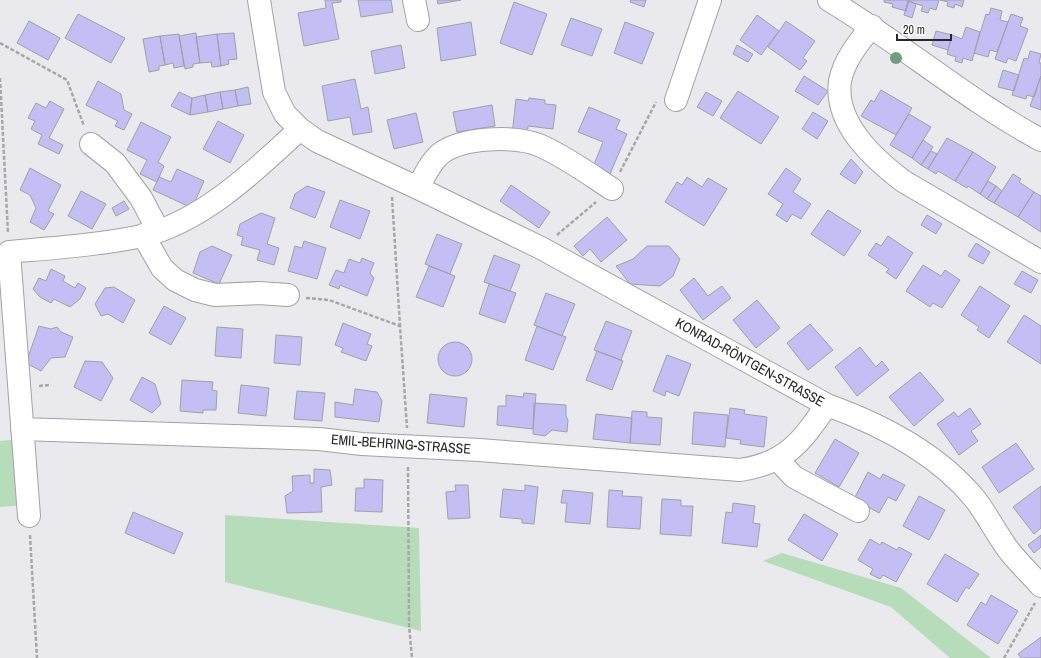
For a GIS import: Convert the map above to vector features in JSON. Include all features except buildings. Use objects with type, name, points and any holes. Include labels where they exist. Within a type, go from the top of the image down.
[{"type":"street","name":"KONRAD-RÖNTGEN-STRASSE","points":[[259,0],[274,92],[285,114],[300,129],[317,141],[541,248],[827,405],[850,413],[883,429],[926,456],[951,476],[974,498],[1038,593]]},
{"type":"street","points":[[676,100],[710,0]]},
{"type":"street","points":[[829,0],[872,26],[1008,123],[1041,140]]},
{"type":"street","points":[[872,26],[857,45],[846,63],[840,81],[840,98],[844,114],[854,132],[884,166],[903,181],[1041,262]]},
{"type":"street","points":[[29,516],[9,252],[73,246],[150,233],[188,217],[236,187],[300,129]]},
{"type":"street","points":[[418,188],[429,168],[440,155],[452,147],[469,142],[517,140],[540,146],[612,189]]},
{"type":"street","points":[[91,144],[116,163],[141,198],[150,233],[162,268],[175,280],[195,290],[215,295],[259,293],[288,296]]},
{"type":"street","name":"EMIL-BEHRING-STRASSE","points":[[22,429],[320,439],[362,444],[740,470],[760,467],[778,460],[796,445],[827,405]]},
{"type":"street","points":[[778,460],[794,477],[858,511]]},
{"type":"path","points":[[0,43],[67,80],[91,144]]},
{"type":"path","points":[[0,78],[9,252]]},
{"type":"path","points":[[394,212],[408,446],[409,625],[412,658]]},
{"type":"path","points":[[288,296],[329,300],[400,326]]},
{"type":"path","points":[[29,516],[37,658]]},
{"type":"path","points":[[1004,658],[1031,613],[1038,593]]},
{"type":"green space","points":[[19,439],[25,505],[0,507],[0,441]]},
{"type":"green space","points":[[225,515],[419,528],[421,631],[225,582]]},
{"type":"green space","points":[[782,553],[901,588],[991,658],[950,658],[891,607],[763,561]]}]
